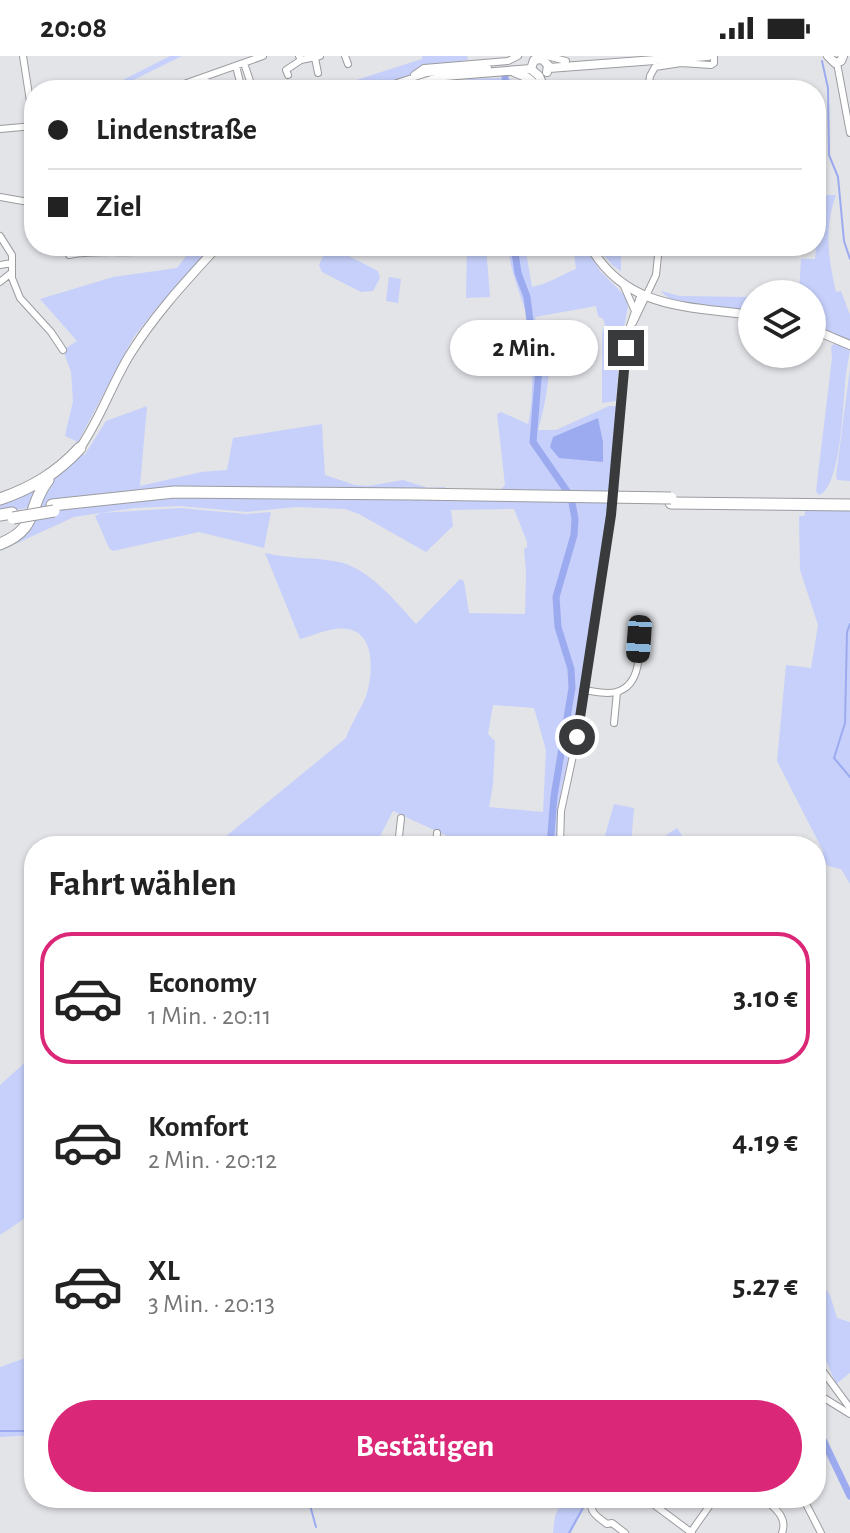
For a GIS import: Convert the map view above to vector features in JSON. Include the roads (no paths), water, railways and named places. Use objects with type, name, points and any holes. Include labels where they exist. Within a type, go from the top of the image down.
[{"type":"highway","points":[[0,544],[15,537],[30,521],[44,486],[80,448]]},
{"type":"highway","points":[[0,499],[32,487],[54,473]]},
{"type":"highway","points":[[6,517],[53,508],[175,498],[415,496],[850,502]]},
{"type":"main road","points":[[541,63],[708,56]]},
{"type":"main road","points":[[828,56],[831,62],[840,60]]},
{"type":"main road","points":[[432,80],[541,63],[582,63]]},
{"type":"main road","points":[[445,76],[486,70],[522,74],[531,80]]},
{"type":"main road","points":[[80,448],[142,335],[209,256]]},
{"type":"main road","points":[[598,256],[609,271],[644,296],[678,308],[738,314]]},
{"type":"main road","points":[[826,335],[850,345]]},
{"type":"street","points":[[23,56],[27,80]]},
{"type":"street","points":[[196,80],[263,56]]},
{"type":"street","points":[[345,56],[348,64]]},
{"type":"street","points":[[412,77],[424,68],[508,61],[518,56]]},
{"type":"street","points":[[649,80],[655,67],[681,63],[711,65],[714,56]]},
{"type":"street","points":[[288,75],[286,70],[300,58],[317,57],[318,73]]},
{"type":"street","points":[[840,60],[850,130]]},
{"type":"street","points":[[244,63],[250,80]]},
{"type":"street","points":[[236,66],[240,80]]},
{"type":"street","points":[[404,80],[442,71],[486,70]]},
{"type":"street","points":[[0,129],[24,128]]},
{"type":"street","points":[[0,197],[24,201]]},
{"type":"street","points":[[0,236],[11,251],[11,273],[20,298],[63,350]]},
{"type":"street","points":[[634,309],[656,275],[658,256]]},
{"type":"street","points":[[0,265],[12,263]]},
{"type":"street","points":[[0,282],[11,273]]},
{"type":"street","points":[[560,836],[561,811],[611,515],[628,338],[634,309],[632,298],[621,281]]},
{"type":"street","points":[[628,338],[644,296]]},
{"type":"street","points":[[583,690],[617,692],[630,684],[636,673],[639,639],[635,630]]},
{"type":"street","points":[[614,723],[617,692]]},
{"type":"street","points":[[399,836],[401,818]]},
{"type":"street","points":[[826,1376],[850,1408]]},
{"type":"street","points":[[826,1399],[850,1414]]},
{"type":"street","points":[[592,1508],[607,1524],[612,1523],[625,1533]]},
{"type":"street","points":[[659,1508],[692,1532],[708,1508]]},
{"type":"street","points":[[774,1508],[782,1516],[785,1526],[782,1533]]},
{"type":"street","points":[[808,1508],[821,1533]]},
{"type":"street","points":[[600,1533],[607,1524]]},
{"type":"water","points":[[598,418],[603,462],[559,458],[550,447],[553,437]]},
{"type":"waterway","points":[[822,61],[828,88],[829,155],[838,177],[844,241],[850,259]]},
{"type":"waterway","points":[[515,256],[527,297],[531,329],[540,355],[533,442],[571,497],[575,519],[574,535],[556,597],[558,627],[571,669],[572,688],[554,796],[551,836]]},
{"type":"waterway","points":[[850,624],[847,632],[845,723],[834,758],[850,777]]},
{"type":"waterway","points":[[0,1431],[24,1431]]},
{"type":"waterway","points":[[826,1446],[850,1496]]},
{"type":"waterway","points":[[311,1508],[316,1527]]},
{"type":"waterway","points":[[569,1533],[583,1508]]}]
